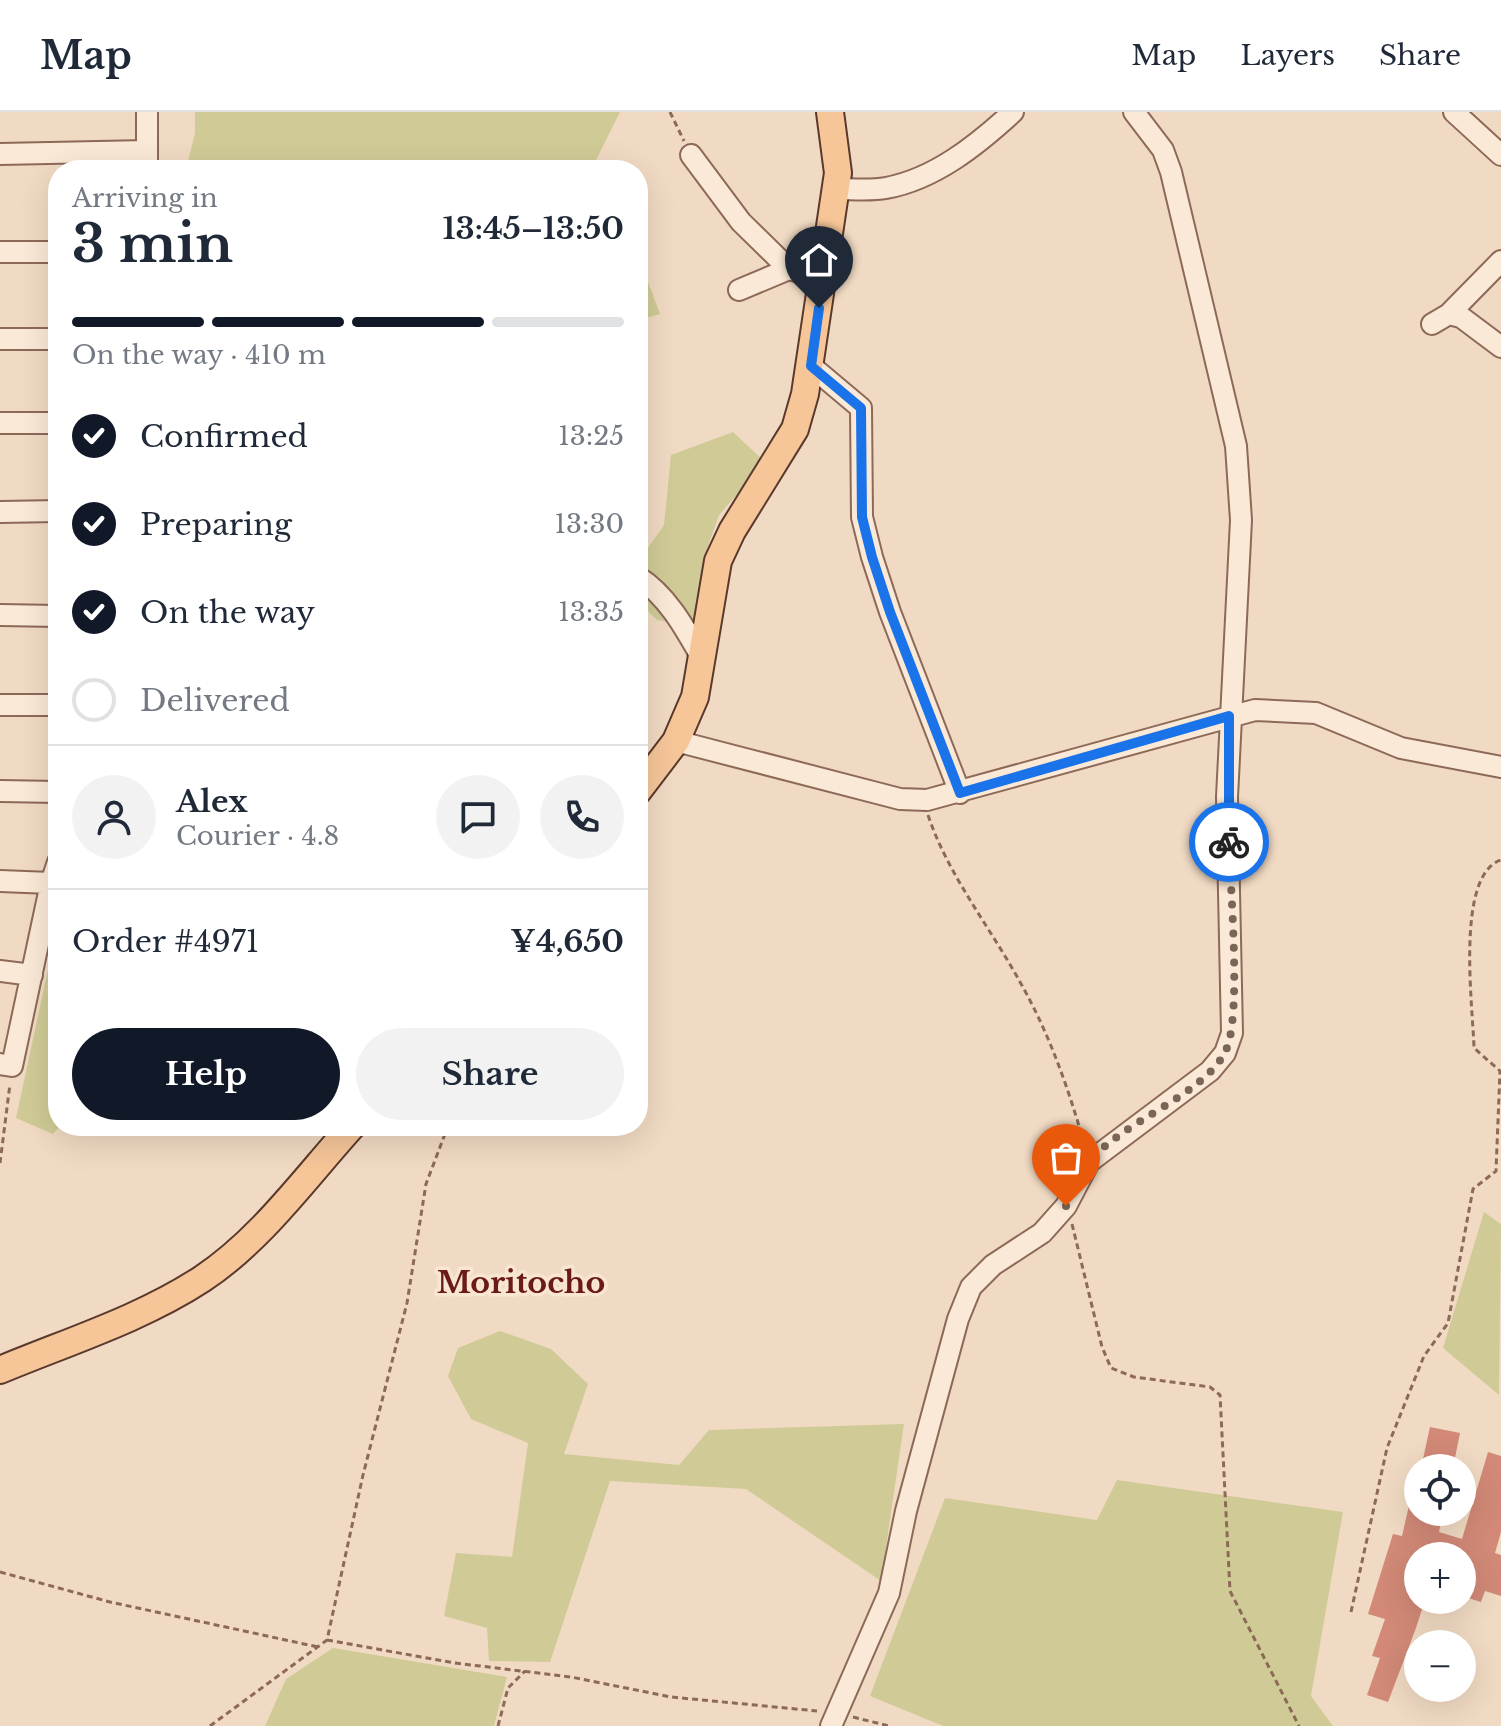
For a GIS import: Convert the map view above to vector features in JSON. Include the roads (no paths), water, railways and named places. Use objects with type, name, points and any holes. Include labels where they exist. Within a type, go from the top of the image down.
[{"type":"main road","points":[[648,778],[676,741],[695,697],[718,561],[732,531],[795,429],[811,366],[836,189],[836,148],[830,112]]},
{"type":"main road","points":[[0,1370],[127,1318],[202,1279],[253,1237],[343,1136]]},
{"type":"street","points":[[0,154],[147,160],[147,112]]},
{"type":"street","points":[[836,189],[883,188],[909,182],[961,154],[1013,112]]},
{"type":"street","points":[[834,1720],[889,1593],[920,1458],[958,1319],[971,1287],[993,1265],[1042,1233],[1066,1206],[1089,1162],[1210,1071],[1225,1053],[1232,1033],[1227,797],[1241,520],[1236,446],[1171,172],[1163,150],[1135,112]]},
{"type":"street","points":[[1454,112],[1501,155]]},
{"type":"street","points":[[691,155],[741,222],[789,269],[823,279]]},
{"type":"street","points":[[0,252],[48,252]]},
{"type":"street","points":[[1501,261],[1441,319],[1461,317],[1501,347]]},
{"type":"street","points":[[739,290],[789,269]]},
{"type":"street","points":[[0,339],[48,339]]},
{"type":"street","points":[[811,366],[861,408],[862,517],[872,557],[960,793]]},
{"type":"street","points":[[0,423],[48,423]]},
{"type":"street","points":[[0,512],[48,511]]},
{"type":"street","points":[[648,584],[656,589],[685,628],[703,660]]},
{"type":"street","points":[[0,615],[48,616]]},
{"type":"street","points":[[0,705],[48,705]]},
{"type":"street","points":[[676,741],[900,799],[927,800],[1255,710],[1316,713],[1401,748],[1501,767]]},
{"type":"street","points":[[0,791],[48,792]]},
{"type":"street","points":[[0,881],[48,883]]},
{"type":"street","points":[[6,1065],[32,975],[48,898]]},
{"type":"street","points":[[0,971],[32,975]]},
{"type":"district","name":"Moritocho","points":[[521,1283]]}]
